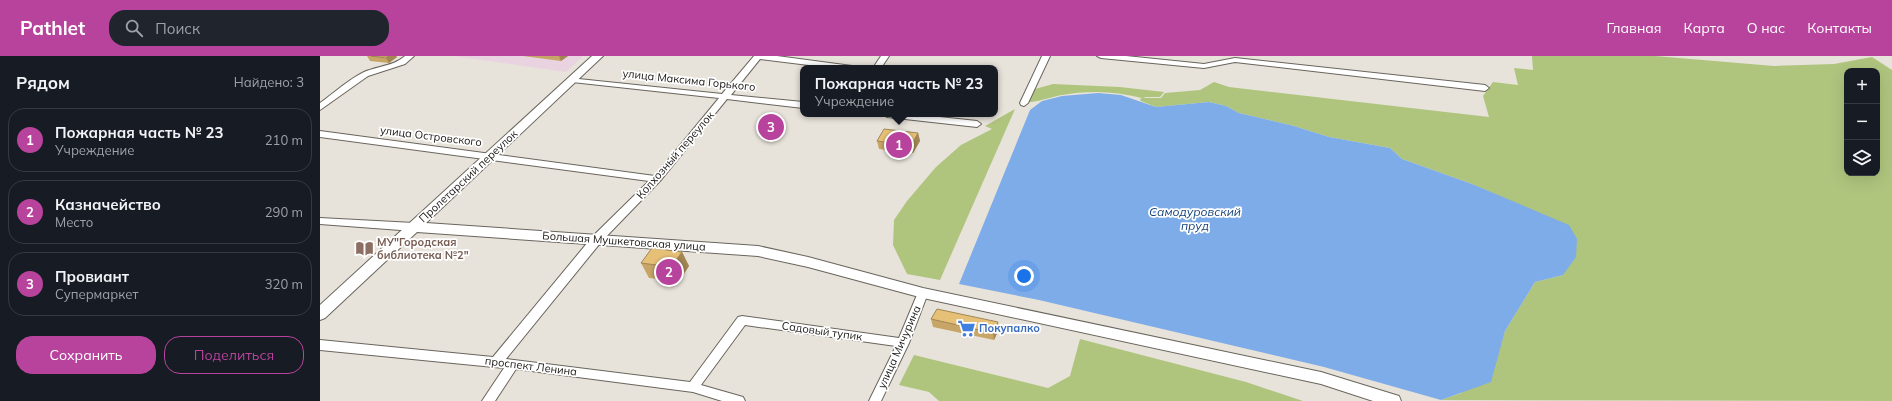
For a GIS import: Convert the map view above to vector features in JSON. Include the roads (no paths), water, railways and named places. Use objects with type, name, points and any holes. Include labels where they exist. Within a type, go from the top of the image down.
[{"type":"main road","name":"Пролетарский переулок","points":[[320,314],[598,56]]},
{"type":"main road","name":"Большая Мушкетовская улица","points":[[414,227],[706,246],[758,251],[808,262],[923,293],[1321,378],[1393,401]]},
{"type":"street","points":[[320,107],[370,72],[392,66],[406,60],[410,56]]},
{"type":"street","points":[[758,56],[828,65]]},
{"type":"street","name":"Колхозный переулок","points":[[496,362],[597,239],[657,179],[758,56]]},
{"type":"street","points":[[879,65],[885,56]]},
{"type":"street","points":[[1024,103],[1046,56]]},
{"type":"street","points":[[1101,56],[1204,66],[1219,59],[1235,60],[1485,88]]},
{"type":"street","name":"улица Максима Горького","points":[[572,80],[800,104]]},
{"type":"street","points":[[914,117],[977,124]]},
{"type":"street","name":"улица Островского","points":[[320,134],[657,179]]},
{"type":"street","name":"Большая Мушкетовская улица","points":[[320,221],[414,227]]},
{"type":"street","name":"улица Мичурина","points":[[875,401],[903,343],[923,293]]},
{"type":"street","name":"Садовый тупик","points":[[693,387],[742,320],[903,343]]},
{"type":"street","name":"проспект Ленина","points":[[320,345],[496,362],[693,387],[739,401]]},
{"type":"street","points":[[488,401],[513,364]]},
{"type":"water","name":"Самодуровский пруд","points":[[1098,93],[1121,95],[1156,107],[1209,102],[1226,106],[1239,113],[1294,126],[1329,137],[1390,148],[1402,159],[1472,184],[1569,225],[1577,239],[1576,257],[1563,275],[1535,282],[1505,331],[1491,382],[1441,400],[1324,367],[1039,300],[959,284],[1030,110],[1042,101],[1062,96]]},
{"type":"place","name":"Провиант","points":[[771,127]]},
{"type":"place","name":"Пожарная часть № 23","points":[[899,145]]},
{"type":"place","name":"МУ\"Городская библиотека №2\"","points":[[364,248]]},
{"type":"place","name":"Казначейство","points":[[669,272]]},
{"type":"place","name":"Покупалко","points":[[966,328]]}]
